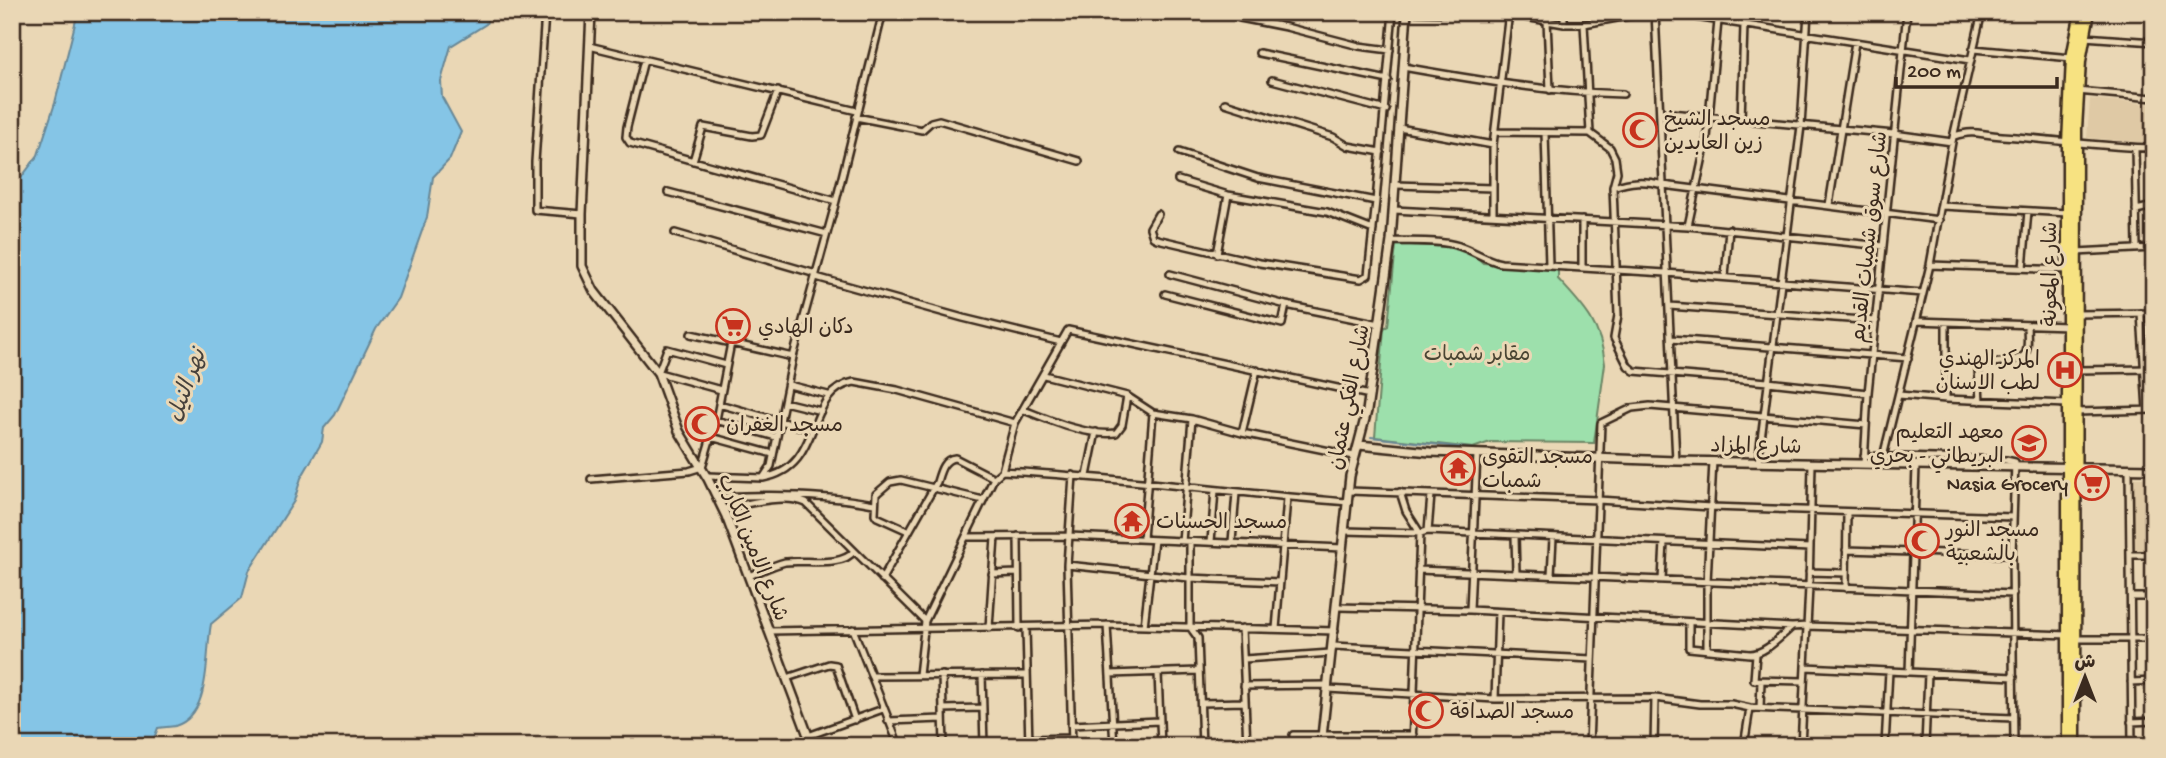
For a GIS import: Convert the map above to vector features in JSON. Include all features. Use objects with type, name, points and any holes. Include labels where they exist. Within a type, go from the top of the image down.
[{"type":"highway","name":"شارع المعونة","points":[[2072,408],[2076,370],[2076,252],[2072,58],[2081,12]]},
{"type":"highway","name":"شارع المعونة","points":[[2075,746],[2067,213],[2077,91],[2083,37],[2089,12]]},
{"type":"highway","name":"شارع المعونة","points":[[2068,746],[2072,637]]},
{"type":"street","points":[[545,12],[535,162],[535,210],[582,214]]},
{"type":"street","name":"شارع الامين الكارب","points":[[591,12],[581,254],[587,278],[617,322],[659,373],[679,431],[702,467],[723,509],[812,746]]},
{"type":"street","points":[[763,478],[771,466],[793,357],[836,201],[883,12]]},
{"type":"street","points":[[1158,215],[1150,225],[1153,237],[1260,263],[1361,279],[1368,275],[1376,242],[1373,230],[1394,12]]},
{"type":"street","name":"شارع الفكي عثمان","points":[[1321,746],[1349,491],[1354,456],[1365,424],[1370,395],[1391,241],[1407,12]]},
{"type":"street","points":[[1417,12],[1508,13],[1563,24],[1584,24],[1653,12],[1676,459]]},
{"type":"street","points":[[1563,24],[1564,12]]},
{"type":"street","points":[[1664,12],[1970,60]]},
{"type":"street","points":[[1688,226],[1707,138],[1717,12]]},
{"type":"street","points":[[1758,461],[1801,126],[1808,12]]},
{"type":"street","name":"شارع سوق شمبات القديم","points":[[1864,460],[1868,393],[1907,12]]},
{"type":"street","points":[[1883,457],[1930,265],[1953,139],[1982,12]]},
{"type":"street","points":[[1493,214],[1493,145],[1508,13]]},
{"type":"street","points":[[1240,18],[1359,46],[1390,50]]},
{"type":"street","points":[[1547,21],[1550,90]]},
{"type":"street","points":[[1584,24],[1590,133]]},
{"type":"street","points":[[1741,120],[1744,25]]},
{"type":"street","points":[[2083,37],[2154,42]]},
{"type":"street","points":[[1829,205],[1855,42]]},
{"type":"street","points":[[589,46],[778,91],[922,130],[931,122],[939,120],[1079,161]]},
{"type":"street","points":[[1973,49],[2072,58]]},
{"type":"street","points":[[1259,53],[1388,77],[1402,77]]},
{"type":"street","points":[[644,60],[627,127],[627,141],[636,146],[836,201]]},
{"type":"street","points":[[1403,67],[1499,84],[1623,94]]},
{"type":"street","points":[[1272,80],[1385,110]]},
{"type":"street","points":[[693,161],[703,127],[752,136],[761,135],[778,91]]},
{"type":"street","points":[[2077,91],[2154,98]]},
{"type":"street","points":[[1225,103],[1333,137],[1348,146],[1381,152]]},
{"type":"street","points":[[1660,113],[1953,139],[1971,131],[2072,143],[2154,148]]},
{"type":"street","points":[[1399,128],[1493,145]]},
{"type":"street","points":[[1496,132],[1590,133],[1610,148],[1617,172],[1613,187],[1618,315],[1614,338],[1628,366],[1634,371],[1868,393]]},
{"type":"street","points":[[1545,133],[1549,265]]},
{"type":"street","points":[[2134,148],[2137,248]]},
{"type":"street","points":[[1179,152],[1258,177],[1376,201]]},
{"type":"street","points":[[1178,180],[1228,195],[1327,212],[1373,230]]},
{"type":"street","points":[[1613,187],[1630,181],[1647,181],[1938,220]]},
{"type":"street","points":[[1396,185],[1493,188]]},
{"type":"street","points":[[668,192],[827,234]]},
{"type":"street","points":[[1217,254],[1228,195]]},
{"type":"street","points":[[1942,206],[2067,213]]},
{"type":"street","points":[[2136,210],[2154,206]]},
{"type":"street","points":[[1394,210],[1729,229],[1884,246]]},
{"type":"street","points":[[2023,268],[2028,211]]},
{"type":"street","points":[[1582,220],[1582,268]]},
{"type":"street","points":[[1725,277],[1729,229]]},
{"type":"street","points":[[675,233],[963,318],[1060,342]]},
{"type":"street","points":[[1391,241],[1451,244],[1491,261],[1923,293]]},
{"type":"street","points":[[2076,252],[2154,248]]},
{"type":"street","points":[[1930,265],[2068,270]]},
{"type":"street","points":[[1170,274],[1286,305],[1380,324]]},
{"type":"street","points":[[1165,295],[1282,324],[1286,305]]},
{"type":"street","points":[[1669,306],[1876,321]]},
{"type":"street","points":[[1899,395],[2072,408],[2150,410],[2141,313]]},
{"type":"street","points":[[2075,314],[2154,313]]},
{"type":"street","points":[[1916,321],[2068,326]]},
{"type":"street","points":[[1946,323],[1946,399]]},
{"type":"street","points":[[1980,401],[1978,369],[1981,364],[2001,363],[2024,356],[2027,352],[2027,325]]},
{"type":"street","points":[[919,675],[922,628],[925,621],[983,499],[994,478],[1002,471],[1015,423],[1068,330],[1370,395]]},
{"type":"street","points":[[691,334],[793,357]]},
{"type":"street","points":[[1671,339],[1908,358]]},
{"type":"street","points":[[591,479],[689,471],[702,467],[716,420],[732,343]]},
{"type":"street","points":[[721,390],[659,373],[667,349],[726,365]]},
{"type":"street","points":[[2076,370],[2154,369]]},
{"type":"street","points":[[1242,433],[1257,370]]},
{"type":"street","points":[[1044,375],[1127,396],[1153,413],[1192,419],[1242,433],[1354,456]]},
{"type":"street","points":[[707,476],[775,476],[800,456],[828,395],[838,387],[854,382],[897,390],[1015,423]]},
{"type":"street","points":[[789,385],[828,395]]},
{"type":"street","points":[[1024,410],[1059,424],[1112,433],[1121,430],[1127,396]]},
{"type":"street","points":[[784,401],[821,411]]},
{"type":"street","points":[[719,404],[813,430]]},
{"type":"street","points":[[1589,746],[1601,423],[1632,408],[1673,407],[1866,425]]},
{"type":"street","points":[[1143,539],[1153,413]]},
{"type":"street","points":[[1182,542],[1192,419]]},
{"type":"street","points":[[716,420],[776,437]]},
{"type":"street","points":[[1087,477],[1096,432]]},
{"type":"street","points":[[711,437],[773,454]]},
{"type":"street","name":"شارع المزاد","points":[[1359,445],[1477,454],[1600,458],[1812,464],[1864,460],[1916,466],[2154,469]]},
{"type":"street","points":[[1470,610],[1477,454]]},
{"type":"street","points":[[1864,460],[1883,457],[2006,460],[2014,466],[2014,746]]},
{"type":"street","points":[[882,579],[944,465],[950,459],[955,458],[994,478]]},
{"type":"street","points":[[1707,650],[1707,582],[1713,461]]},
{"type":"street","points":[[1801,746],[1812,464]]},
{"type":"street","points":[[1909,672],[1916,466]]},
{"type":"street","points":[[2129,469],[2132,746]]},
{"type":"street","points":[[1002,471],[1073,475],[1348,502]]},
{"type":"street","points":[[1072,746],[1067,565],[1073,475]]},
{"type":"street","points":[[908,531],[877,517],[874,504],[876,494],[890,482],[901,480],[983,499]]},
{"type":"street","points":[[1211,542],[1215,490]]},
{"type":"street","points":[[1349,491],[2013,517]]},
{"type":"street","points":[[1400,492],[1406,511],[1420,533],[1412,746]]},
{"type":"street","points":[[1232,542],[1236,493]]},
{"type":"street","points":[[717,497],[802,495],[839,497],[874,504]]},
{"type":"street","points":[[1428,531],[1431,495]]},
{"type":"street","points":[[1276,629],[1287,498]]},
{"type":"street","points":[[723,509],[761,501],[802,501],[925,621]]},
{"type":"street","points":[[1846,587],[1847,512]]},
{"type":"street","points":[[1345,531],[1428,531],[1810,548]]},
{"type":"street","points":[[1018,536],[1017,573],[1029,742],[1071,738]]},
{"type":"street","points":[[967,537],[1069,536],[1343,548]]},
{"type":"street","points":[[1515,536],[1516,573]]},
{"type":"street","points":[[989,628],[995,537]]},
{"type":"street","points":[[1551,575],[1553,538]]},
{"type":"street","points":[[1144,626],[1154,540]]},
{"type":"street","points":[[1190,542],[1190,627],[1198,638],[1202,746]]},
{"type":"street","points":[[1662,580],[1664,542]]},
{"type":"street","points":[[1846,550],[2012,555]]},
{"type":"street","points":[[749,576],[785,562],[839,560],[851,556],[854,551]]},
{"type":"street","points":[[2131,555],[2154,555]]},
{"type":"street","points":[[1067,565],[1189,578],[1280,582]]},
{"type":"street","points":[[1418,570],[2013,594]]},
{"type":"street","points":[[1809,572],[1846,573]]},
{"type":"street","points":[[992,574],[1017,573]]},
{"type":"street","points":[[2131,597],[2154,597]]},
{"type":"street","points":[[1338,607],[1470,610],[1792,628],[1807,626],[2154,639]]},
{"type":"street","points":[[1495,699],[1499,612]]},
{"type":"street","points":[[1689,623],[1689,648],[1756,654],[1792,628]]},
{"type":"street","points":[[1107,625],[1114,746]]},
{"type":"street","points":[[769,631],[1107,625],[1335,631]]},
{"type":"street","points":[[1242,628],[1247,746]]},
{"type":"street","points":[[853,629],[899,746]]},
{"type":"street","points":[[1244,659],[1333,650],[1415,650],[1592,659]]},
{"type":"street","points":[[1756,654],[1754,680],[1804,681]]},
{"type":"street","points":[[787,678],[829,664],[836,665],[855,720]]},
{"type":"street","points":[[1805,667],[2014,677]]},
{"type":"street","points":[[1110,674],[1199,671]]},
{"type":"street","points":[[1885,746],[1889,671]]},
{"type":"street","points":[[1158,673],[1161,746]]},
{"type":"street","points":[[1925,746],[1928,673]]},
{"type":"street","points":[[942,675],[944,746]]},
{"type":"street","points":[[982,675],[984,746]]},
{"type":"street","points":[[871,676],[1026,675]]},
{"type":"street","points":[[1760,708],[1761,681]]},
{"type":"street","points":[[2131,682],[2154,681]]},
{"type":"street","points":[[1244,686],[1328,687],[1495,699],[1655,698],[1749,708],[2014,718]]},
{"type":"street","points":[[1654,746],[1655,698]]},
{"type":"street","points":[[1201,703],[1245,702]]},
{"type":"street","points":[[943,709],[982,708]]},
{"type":"street","points":[[1744,746],[1749,708]]},
{"type":"street","points":[[808,736],[883,709]]},
{"type":"street","points":[[888,720],[943,719]]},
{"type":"street","points":[[1071,725],[1159,721]]},
{"type":"street","points":[[2131,722],[2154,721]]},
{"type":"street","points":[[1293,746],[1293,735],[1413,735]]},
{"type":"shaded area","points":[[2090,99],[2154,104],[2154,144],[2087,138]]},
{"type":"shaded area","points":[[2133,478],[2154,478],[2154,550],[2134,550]]},
{"type":"green space","name":"مقابر شمبات","points":[[1396,245],[1456,246],[1471,252],[1483,263],[1558,268],[1558,279],[1590,317],[1603,350],[1605,364],[1594,443],[1490,442],[1473,448],[1375,437],[1384,328],[1388,326]]},
{"type":"water","name":"نهر النيل","points":[[78,12],[490,12],[486,24],[451,46],[441,81],[442,97],[461,132],[450,159],[433,177],[427,217],[398,298],[376,329],[335,415],[324,428],[322,442],[301,478],[294,501],[249,571],[242,598],[211,624],[205,682],[195,710],[187,720],[175,726],[158,728],[151,746],[12,746],[12,190],[38,155],[55,103]]},
{"type":"waterway","points":[[1371,437],[1484,450],[1597,454]]},
{"type":"place","name":"مسجد الشيخ زين العابدين","points":[[1640,130]]},
{"type":"place","name":"دكان الهادي","points":[[733,326]]},
{"type":"place","name":"المركز الهندي لطب الاسنان","points":[[2065,370]]},
{"type":"place","name":"مسجد الغفران","points":[[702,424]]},
{"type":"place","name":"معهد التعليم البريطاني - بحري","points":[[2029,443]]},
{"type":"place","name":"مسجد التقوى شمبات","points":[[1458,468]]},
{"type":"place","name":"Nasia Grocery","points":[[2092,483]]},
{"type":"place","name":"مسجد الحسنات","points":[[1132,521]]},
{"type":"place","name":"مسجد النور بالشعبية","points":[[1922,541]]},
{"type":"place","name":"مسجد الصداقة","points":[[1426,711]]}]
